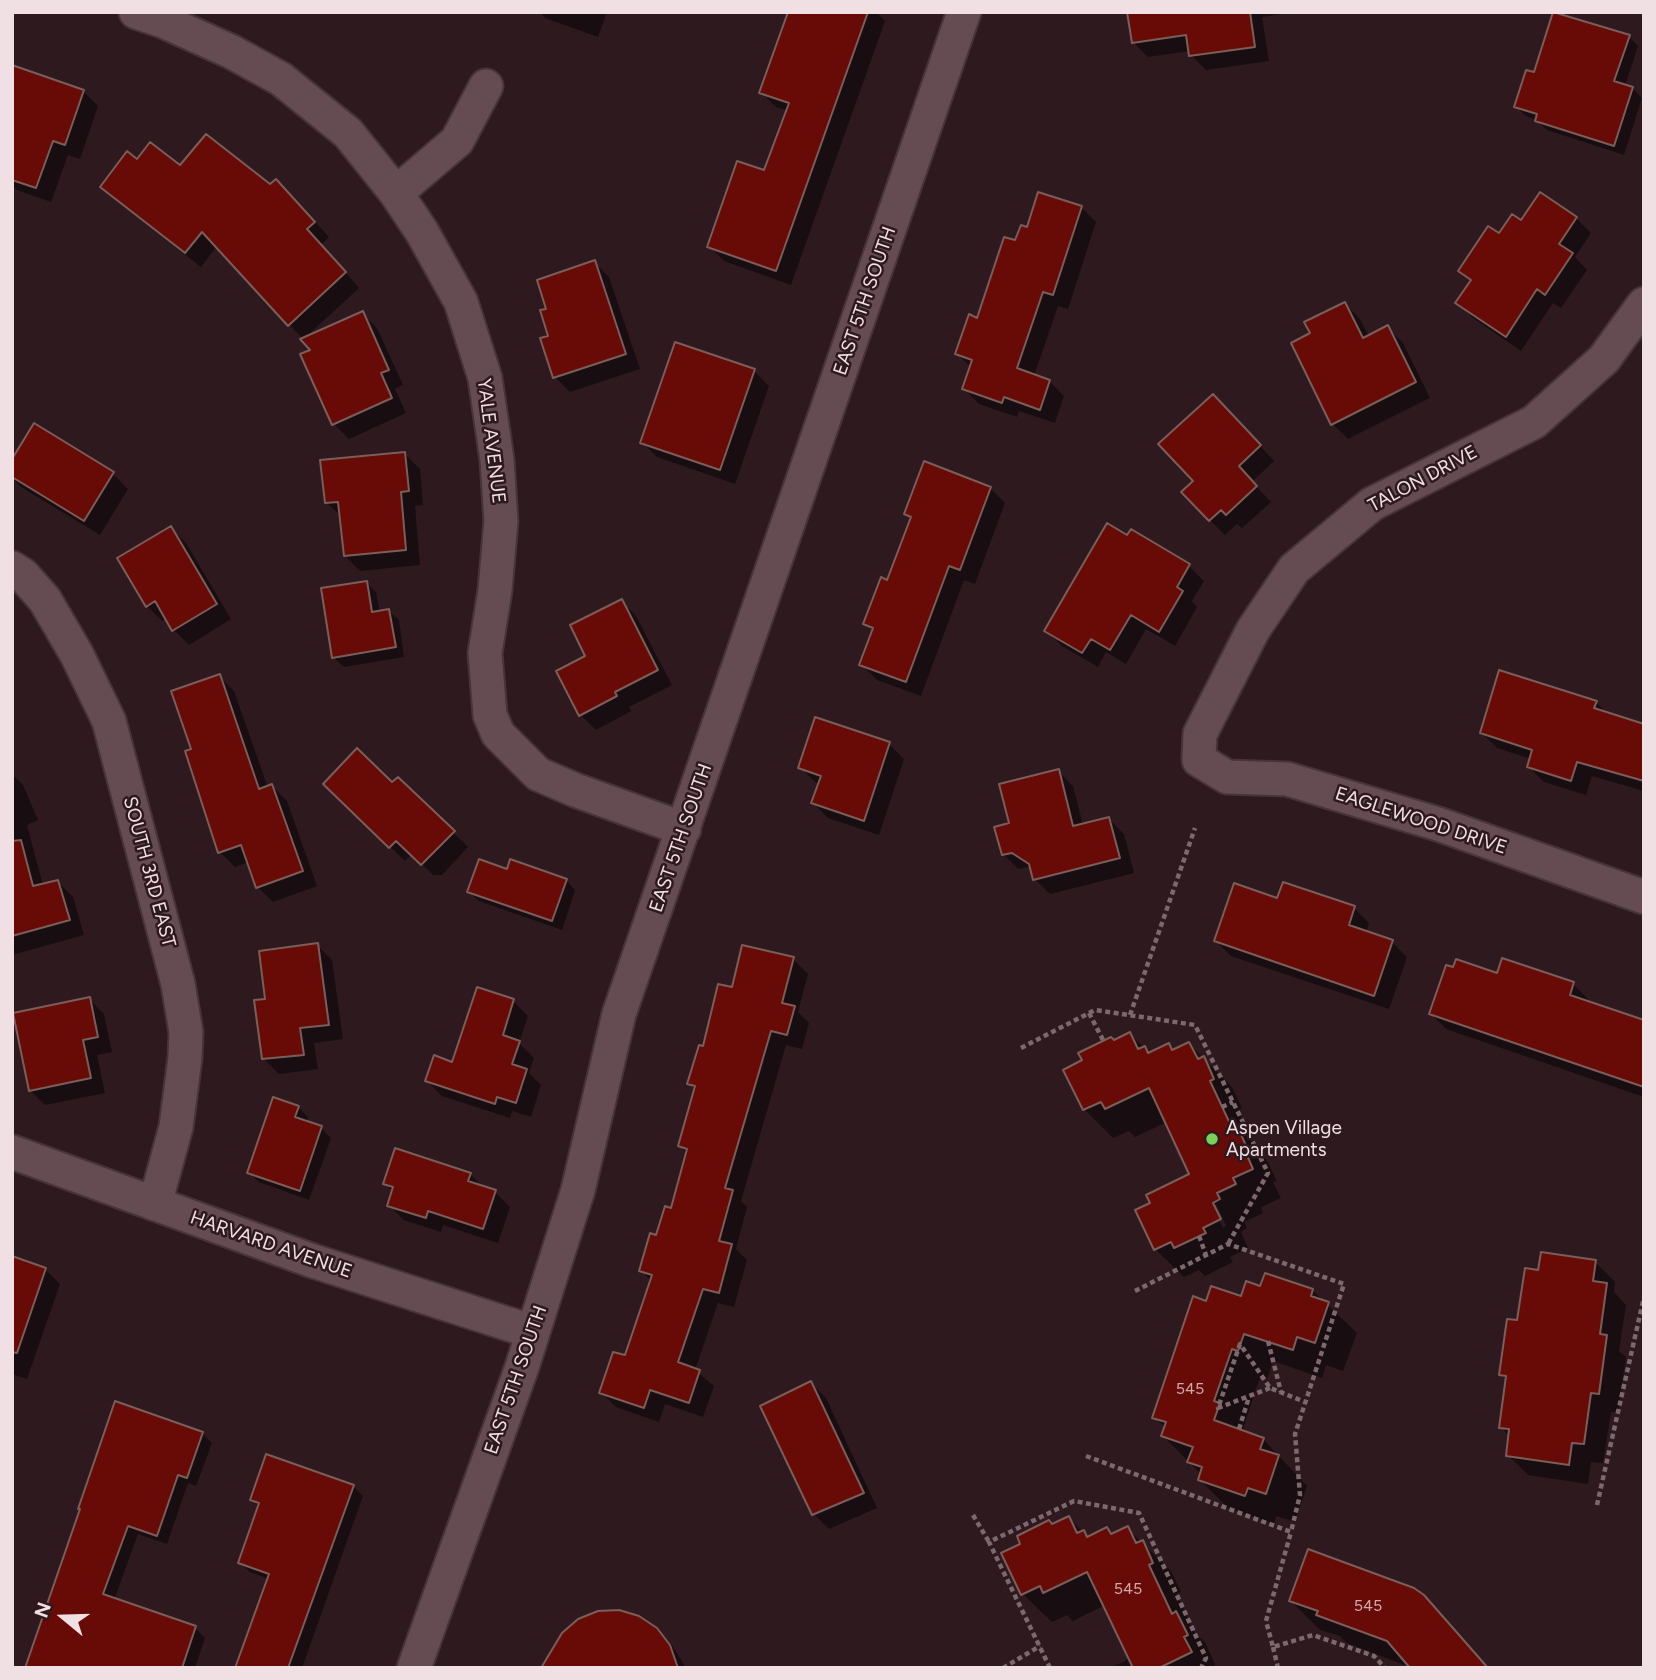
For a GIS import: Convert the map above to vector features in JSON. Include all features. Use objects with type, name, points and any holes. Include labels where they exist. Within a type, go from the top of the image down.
[{"type":"street","name":"YALE AVENUE","points":[[136,12],[232,52],[281,79],[348,133],[396,193],[422,232],[461,302],[485,378],[497,460],[501,521],[495,590],[485,653],[490,715],[498,734],[538,774],[684,829]]},
{"type":"street","name":"EAST 5TH SOUTH","points":[[414,1668],[533,1332],[578,1190],[619,1014],[964,12]]},
{"type":"street","points":[[396,193],[457,141],[486,86]]},
{"type":"street","name":"TALON DRIVE","points":[[1199,757],[1200,734],[1253,630],[1294,569],[1372,504],[1534,422],[1604,359],[1644,303]]},
{"type":"street","name":"SOUTH 3RD EAST","points":[[12,568],[23,575],[45,600],[77,655],[109,721],[178,984],[186,1032],[186,1058],[176,1127],[155,1204]]},
{"type":"street","name":"EAGLEWOOD DRIVE","points":[[1199,757],[1199,760],[1227,776],[1287,779],[1438,824],[1644,897]]},
{"type":"street","name":"HARVARD AVENUE","points":[[12,1152],[313,1261],[533,1332]]},
{"type":"path","points":[[1130,1015],[1195,828]]},
{"type":"path","points":[[1021,1048],[1096,1010],[1195,1025],[1268,1174],[1228,1244],[1135,1291]]},
{"type":"path","points":[[1089,1013],[1103,1040]]},
{"type":"path","points":[[1223,1108],[1233,1102]]},
{"type":"path","points":[[1199,1236],[1206,1255]]},
{"type":"path","points":[[1228,1244],[1344,1284],[1295,1434],[1300,1495],[1266,1621],[1278,1668]]},
{"type":"path","points":[[1597,1504],[1644,1297]]},
{"type":"path","points":[[1268,1341],[1282,1392]]},
{"type":"path","points":[[1270,1388],[1218,1408],[1241,1343],[1270,1388],[1305,1402]]},
{"type":"path","points":[[1239,1429],[1249,1396]]},
{"type":"path","points":[[1086,1456],[1291,1532]]},
{"type":"path","points":[[989,1542],[1074,1501],[1139,1513],[1206,1658],[1200,1668]]},
{"type":"path","points":[[973,1515],[989,1542],[1050,1668]]},
{"type":"path","points":[[1273,1647],[1313,1635],[1374,1656],[1385,1668]]},
{"type":"path","points":[[1002,1667],[1040,1646]]},
{"type":"building","points":[[788,12],[868,12],[776,271],[707,247],[737,161],[764,170],[789,103],[759,93]]},
{"type":"building","points":[[1127,12],[1250,12],[1255,47],[1189,56],[1186,35],[1132,43]]},
{"type":"building","points":[[1553,12],[1630,35],[1614,81],[1633,87],[1614,146],[1535,121],[1537,114],[1514,107],[1526,70],[1534,72]]},
{"type":"building","points":[[12,65],[84,90],[65,145],[53,141],[36,188],[12,180]]},
{"type":"building","points":[[206,134],[270,184],[276,179],[315,222],[307,229],[346,272],[288,326],[202,232],[185,253],[100,187],[127,151],[137,159],[150,142],[180,165]]},
{"type":"building","points":[[1038,192],[1082,206],[1053,295],[1043,292],[1017,368],[1050,380],[1040,410],[1004,397],[1002,403],[962,389],[972,360],[955,354],[969,314],[977,318],[1004,237],[1015,240],[1021,225],[1027,227]]},
{"type":"building","points":[[1540,192],[1577,217],[1559,244],[1573,253],[1545,295],[1537,289],[1506,337],[1455,303],[1471,280],[1458,271],[1488,226],[1499,233],[1512,214],[1521,220]]},
{"type":"building","points":[[595,260],[626,354],[553,378],[540,338],[548,336],[540,310],[546,309],[537,280]]},
{"type":"building","points":[[1345,302],[1363,338],[1388,325],[1416,382],[1331,425],[1291,343],[1310,333],[1304,322]]},
{"type":"building","points":[[363,311],[389,370],[381,373],[392,398],[332,425],[300,354],[310,350],[300,339]]},
{"type":"building","points":[[675,342],[755,369],[720,470],[640,443]]},
{"type":"building","points":[[1213,394],[1261,445],[1239,466],[1257,486],[1226,515],[1221,510],[1209,521],[1181,492],[1193,481],[1158,444]]},
{"type":"building","points":[[34,423],[114,472],[84,521],[12,477],[12,459]]},
{"type":"building","points":[[405,452],[409,491],[401,492],[406,550],[344,556],[338,502],[325,503],[320,460]]},
{"type":"building","points":[[924,461],[991,487],[960,570],[949,566],[906,682],[859,665],[873,628],[863,624],[881,577],[887,580],[911,517],[904,514]]},
{"type":"building","points":[[1107,523],[1127,535],[1131,529],[1190,564],[1177,587],[1183,591],[1159,632],[1131,615],[1110,650],[1091,639],[1082,653],[1044,631]]},
{"type":"building","points":[[171,526],[217,604],[172,631],[155,601],[146,607],[117,558]]},
{"type":"building","points":[[367,581],[372,612],[389,609],[396,647],[332,658],[321,588]]},
{"type":"building","points":[[622,599],[658,670],[615,692],[617,696],[579,716],[556,671],[585,656],[570,625]]},
{"type":"building","points":[[1499,670],[1597,701],[1594,708],[1644,724],[1644,781],[1577,762],[1571,781],[1527,767],[1532,750],[1480,733]]},
{"type":"building","points":[[220,674],[259,789],[272,784],[303,871],[256,888],[241,845],[218,853],[185,751],[191,749],[171,691]]},
{"type":"building","points":[[815,717],[890,742],[864,821],[811,803],[821,776],[798,768]]},
{"type":"building","points":[[357,748],[392,782],[398,777],[455,831],[421,865],[396,841],[389,848],[323,784]]},
{"type":"building","points":[[1059,769],[1073,826],[1109,817],[1120,858],[1033,880],[1029,864],[1012,853],[1002,855],[994,827],[1009,823],[999,784]]},
{"type":"building","points":[[21,840],[33,886],[58,880],[70,920],[12,936],[12,841]]},
{"type":"building","points":[[479,859],[507,869],[510,859],[567,879],[552,921],[467,892]]},
{"type":"building","points":[[1283,882],[1355,906],[1349,925],[1393,940],[1374,996],[1214,941],[1234,883],[1277,898]]},
{"type":"building","points":[[318,943],[329,1025],[300,1028],[304,1055],[262,1059],[254,1000],[265,999],[259,951]]},
{"type":"building","points":[[742,945],[794,957],[782,1003],[795,1006],[787,1035],[771,1031],[725,1188],[733,1190],[719,1241],[732,1244],[719,1293],[703,1289],[678,1362],[700,1370],[689,1403],[650,1390],[644,1408],[599,1393],[613,1352],[625,1355],[652,1275],[639,1271],[650,1233],[656,1235],[665,1206],[671,1208],[687,1149],[678,1146],[695,1086],[687,1084],[699,1045],[703,1046],[718,984],[732,987]]},
{"type":"building","points":[[1502,958],[1574,982],[1570,995],[1644,1020],[1644,1087],[1429,1014],[1446,965],[1453,967],[1456,959],[1497,973]]},
{"type":"building","points":[[477,987],[514,999],[503,1035],[520,1041],[512,1064],[527,1069],[516,1103],[497,1097],[495,1104],[425,1081],[434,1055],[452,1062]]},
{"type":"building","points":[[90,997],[98,1037],[83,1040],[91,1078],[29,1091],[13,1013]]},
{"type":"building","name":"Aspen Village Apartments","points":[[1130,1032],[1138,1049],[1145,1046],[1148,1053],[1169,1043],[1172,1050],[1189,1042],[1198,1059],[1204,1056],[1214,1079],[1210,1081],[1233,1130],[1238,1128],[1253,1169],[1233,1178],[1236,1184],[1217,1193],[1220,1199],[1213,1203],[1221,1219],[1203,1228],[1206,1233],[1174,1248],[1171,1242],[1154,1250],[1135,1210],[1150,1203],[1146,1195],[1189,1174],[1149,1088],[1105,1109],[1101,1102],[1083,1110],[1063,1070],[1082,1060],[1078,1053],[1111,1037],[1114,1040]]},
{"type":"building","points":[[273,1097],[299,1106],[295,1117],[322,1126],[300,1191],[247,1173]]},
{"type":"building","points":[[395,1148],[471,1173],[468,1181],[496,1190],[483,1229],[428,1211],[426,1218],[387,1206],[393,1187],[383,1184]]},
{"type":"building","points":[[1541,1252],[1596,1260],[1593,1281],[1607,1283],[1600,1334],[1607,1335],[1599,1394],[1591,1393],[1584,1444],[1572,1443],[1569,1465],[1506,1456],[1509,1429],[1499,1428],[1506,1376],[1499,1375],[1507,1319],[1517,1320],[1525,1268],[1538,1270]]},
{"type":"building","points":[[12,1256],[46,1268],[17,1353],[12,1352]]},
{"type":"building","points":[[1265,1273],[1313,1289],[1311,1296],[1329,1302],[1315,1343],[1297,1337],[1293,1350],[1244,1334],[1238,1351],[1232,1349],[1214,1401],[1220,1403],[1214,1420],[1264,1438],[1260,1449],[1279,1455],[1266,1494],[1248,1488],[1245,1496],[1198,1480],[1202,1467],[1187,1462],[1193,1447],[1161,1436],[1166,1422],[1152,1418],[1193,1296],[1206,1301],[1211,1286],[1241,1296],[1246,1281],[1260,1286]]},
{"type":"building","points":[[811,1381],[864,1493],[812,1515],[760,1406]]},
{"type":"building","points":[[115,1401],[203,1432],[187,1478],[178,1475],[157,1536],[128,1526],[103,1594],[196,1626],[182,1668],[25,1668],[80,1509]]},
{"type":"building","points":[[266,1454],[354,1485],[288,1668],[235,1668],[269,1574],[238,1563],[259,1503],[250,1500]]},
{"type":"building","points":[[1069,1516],[1077,1533],[1084,1530],[1087,1537],[1107,1527],[1111,1534],[1128,1526],[1136,1543],[1143,1540],[1153,1563],[1149,1565],[1172,1614],[1176,1611],[1188,1635],[1184,1637],[1192,1652],[1159,1668],[1133,1668],[1087,1572],[1043,1593],[1040,1586],[1021,1595],[1001,1553],[1020,1544],[1017,1536],[1049,1520],[1052,1524]]},
{"type":"building","points":[[1308,1549],[1414,1588],[1424,1595],[1488,1668],[1410,1668],[1387,1641],[1316,1615],[1318,1611],[1289,1601]]},
{"type":"building","points":[[619,1610],[639,1616],[657,1628],[670,1645],[678,1668],[541,1668],[562,1633],[578,1619],[598,1611]]},
{"type":"place","name":"Aspen Village Apartments","points":[[1212,1139]]}]
